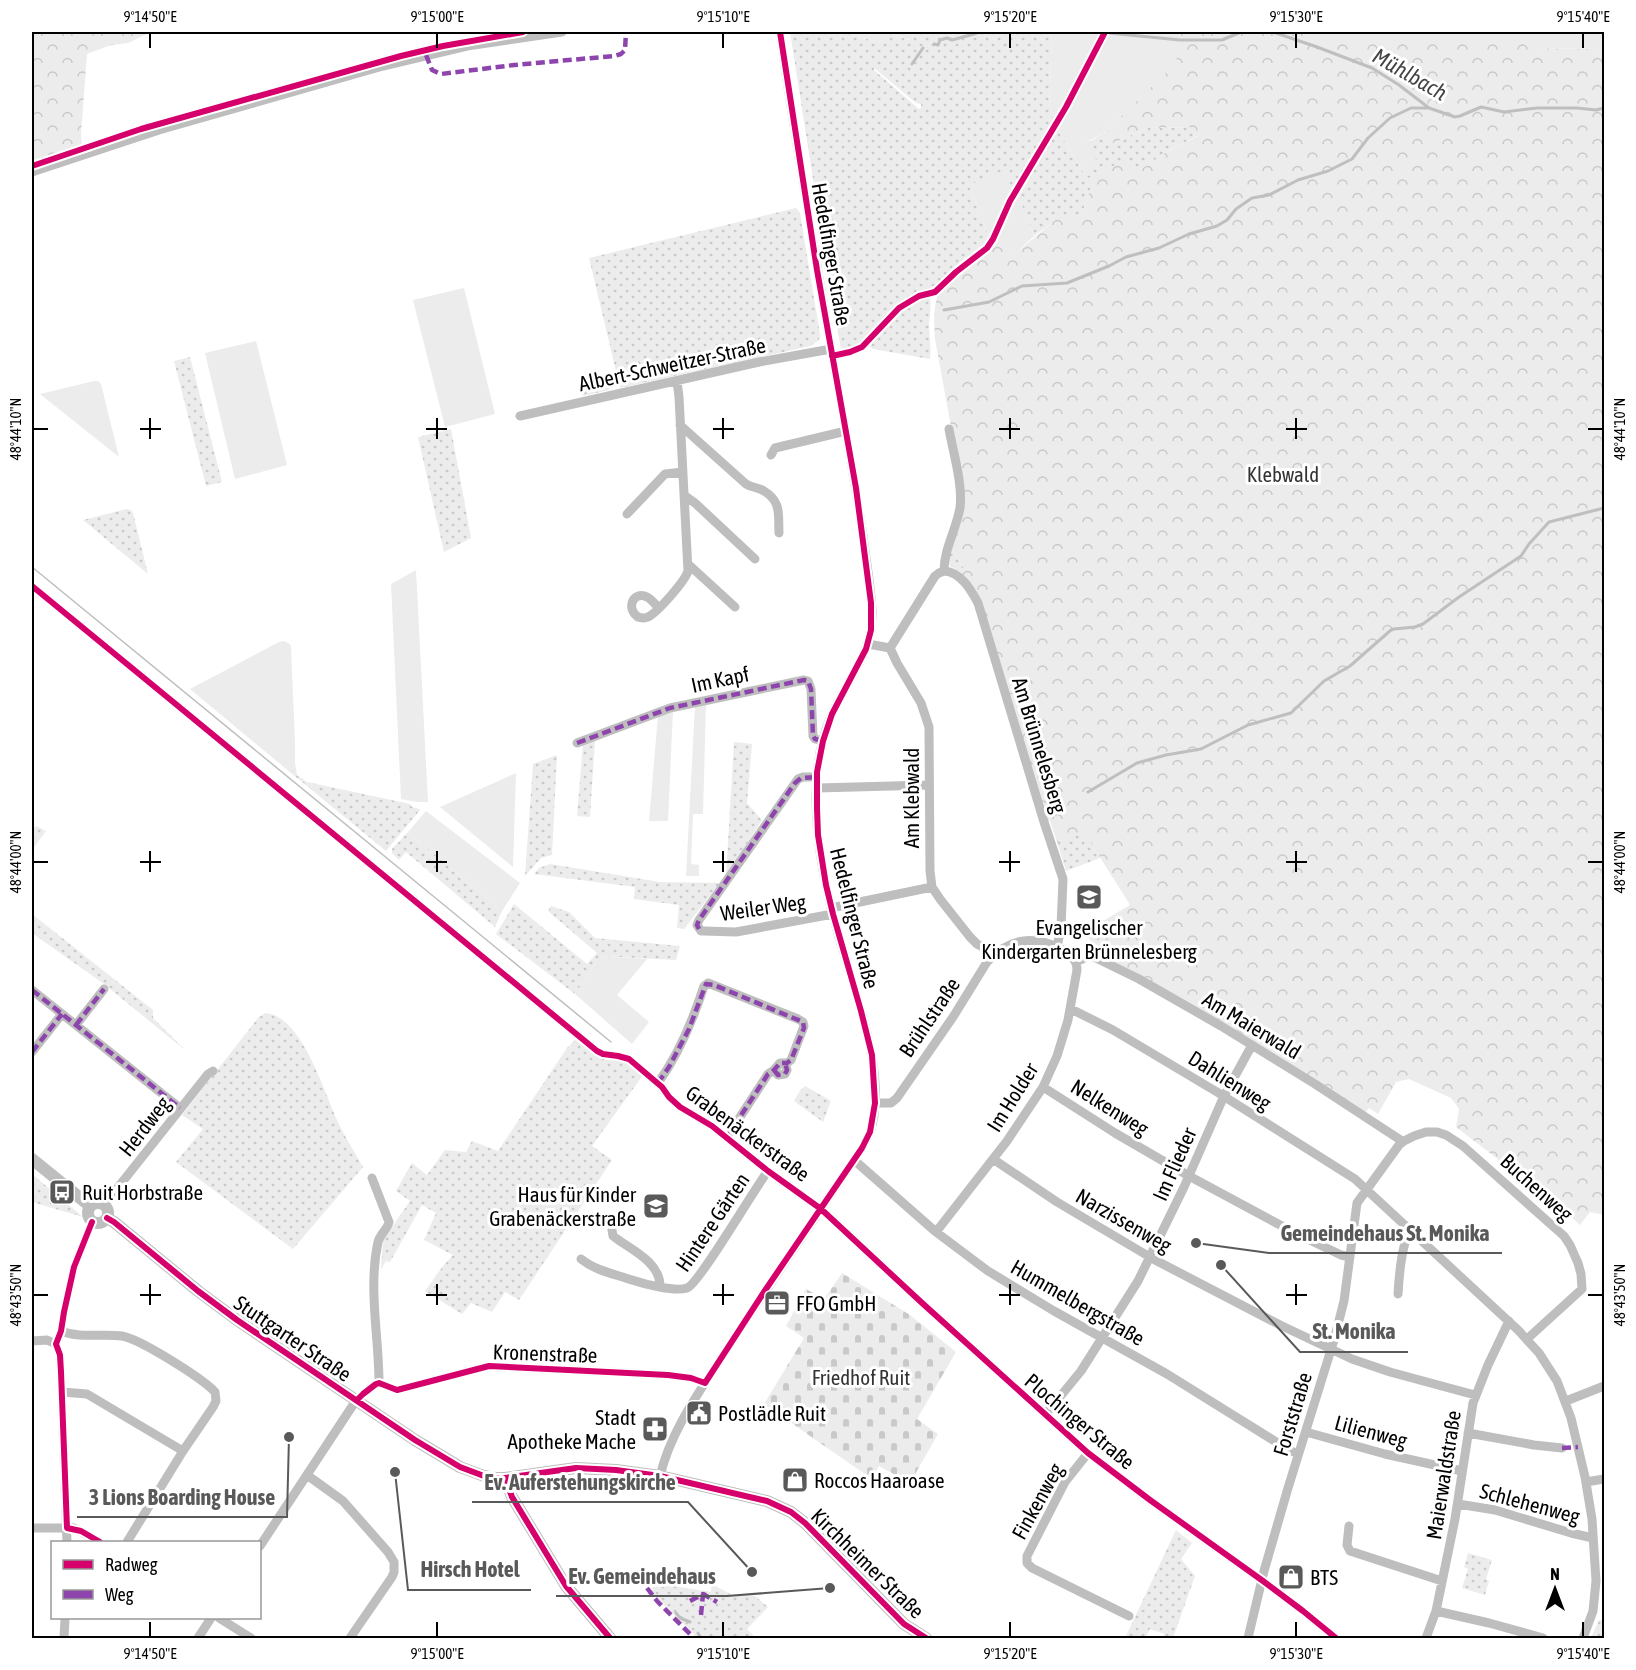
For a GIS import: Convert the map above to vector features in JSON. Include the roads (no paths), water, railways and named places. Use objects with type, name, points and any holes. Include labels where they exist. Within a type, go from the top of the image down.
[{"type":"main road","points":[[32,1159],[90,1206]]},
{"type":"main road","points":[[98,1203],[104,1205],[107,1209],[107,1218],[98,1223],[92,1222],[88,1216],[90,1206],[98,1203]]},
{"type":"main road","name":"Stuttgarter Straße","points":[[107,1218],[218,1307],[415,1440],[460,1467],[484,1476],[505,1478]]},
{"type":"main road","name":"Kirchheimer Straße","points":[[505,1478],[576,1468],[616,1470],[660,1476],[775,1503],[805,1523],[918,1637]]},
{"type":"main road","points":[[505,1478],[512,1497],[572,1596],[610,1638]]},
{"type":"street","points":[[32,172],[159,130],[383,66],[467,46],[562,32]]},
{"type":"street","name":"Hedelfinger Straße","points":[[660,1476],[675,1435],[705,1383],[854,1160],[870,1131],[875,1103],[872,1055],[826,885],[818,835],[817,788],[823,741],[835,708],[868,644],[871,603],[856,488],[803,181],[780,32]]},
{"type":"street","name":"Albert-Schweitzer-Straße","points":[[520,416],[759,362],[831,349]]},
{"type":"street","points":[[658,607],[685,579],[688,564],[677,381]]},
{"type":"street","points":[[680,425],[746,484],[763,490],[777,502],[779,533]]},
{"type":"street","points":[[868,644],[891,648],[935,576],[944,571],[944,558],[955,526],[960,500],[949,429]]},
{"type":"street","points":[[771,455],[775,448],[846,431]]},
{"type":"street","points":[[627,514],[665,474],[683,472]]},
{"type":"street","points":[[684,496],[695,503],[755,559]]},
{"type":"street","points":[[688,564],[735,607]]},
{"type":"street","name":"Am Brünnelesberg","points":[[944,571],[959,577],[978,603],[1044,822],[1064,879],[1061,927],[1057,947]]},
{"type":"street","name":"Am Klebwald","points":[[891,648],[897,663],[921,703],[929,727],[932,887]]},
{"type":"street","name":"Im Kapf","points":[[577,742],[670,708],[804,680],[809,683],[811,689],[813,736],[823,741]]},
{"type":"street","name":"Weiler Weg","points":[[817,777],[798,779],[699,920],[697,925],[699,928],[704,932],[736,932],[932,887]]},
{"type":"street","points":[[817,788],[929,785]]},
{"type":"street","points":[[932,887],[970,937],[977,944],[994,953],[1005,946],[1028,940],[1044,941],[1070,954],[1076,962]]},
{"type":"street","name":"Brühlstraße","points":[[875,1103],[891,1103],[897,1098],[994,953]]},
{"type":"street","name":"Am Maierwald","points":[[1076,962],[1092,957],[1115,966],[1252,1045],[1402,1142]]},
{"type":"street","name":"Im Holder","points":[[936,1232],[1020,1123],[1043,1087],[1057,1056],[1071,1009],[1077,970],[1076,962]]},
{"type":"street","name":"Grabenäckerstraße","points":[[727,1137],[768,1074],[774,1070],[778,1075],[785,1074],[788,1070],[785,1063],[791,1060],[804,1028],[803,1022],[708,983],[704,986],[689,1029],[658,1083],[680,1107],[727,1137],[768,1171],[821,1209]]},
{"type":"street","points":[[76,1024],[104,989]]},
{"type":"street","points":[[32,990],[180,1108]]},
{"type":"street","name":"Dahlienweg","points":[[1071,1009],[1113,1030],[1224,1096],[1346,1173],[1527,1339],[1550,1369],[1566,1401],[1591,1508],[1593,1538],[1600,1568],[1592,1618],[1583,1638]]},
{"type":"street","points":[[32,1052],[62,1014]]},
{"type":"street","name":"Im Flieder","points":[[1045,1415],[1081,1371],[1138,1281],[1189,1176],[1224,1096],[1252,1045]]},
{"type":"street","name":"Herdweg","points":[[104,1205],[180,1108],[213,1071]]},
{"type":"street","name":"Nelkenweg","points":[[1043,1087],[1115,1133],[1189,1176],[1287,1229],[1341,1255],[1350,1257]]},
{"type":"street","name":"Buchenweg","points":[[1402,1142],[1419,1134],[1434,1132],[1443,1133],[1454,1139],[1558,1230],[1570,1245],[1580,1267],[1582,1289],[1527,1339]]},
{"type":"street","name":"Forststraße","points":[[1248,1638],[1298,1454],[1332,1349],[1344,1301],[1356,1206],[1402,1142]]},
{"type":"street","name":"Narzissenweg","points":[[993,1159],[1057,1202],[1150,1257],[1270,1320],[1352,1359],[1390,1372],[1475,1395]]},
{"type":"street","name":"Hummelbergstraße","points":[[854,1160],[936,1232],[988,1271],[1167,1374],[1298,1454]]},
{"type":"street","name":"Hintere Gärten","points":[[581,1259],[590,1266],[649,1285],[683,1289],[692,1285],[768,1171]]},
{"type":"street","points":[[261,1544],[357,1400],[379,1383],[375,1287],[378,1240],[389,1222],[372,1178]]},
{"type":"street","name":"Plochinger Straße","points":[[821,1209],[1088,1453],[1263,1581],[1332,1637]]},
{"type":"street","points":[[67,1541],[60,1355],[56,1344],[75,1268],[92,1222]]},
{"type":"street","points":[[612,1230],[613,1236],[650,1263],[659,1277],[660,1286]]},
{"type":"street","points":[[1398,1294],[1400,1272],[1410,1231]]},
{"type":"street","name":"Maierwaldstraße","points":[[1426,1638],[1436,1611],[1458,1503],[1475,1395],[1509,1321]]},
{"type":"street","points":[[61,1331],[80,1336],[128,1338],[164,1356],[215,1392],[216,1401],[129,1541]]},
{"type":"street","points":[[32,1341],[47,1340],[56,1344]]},
{"type":"street","name":"Kronenstraße","points":[[379,1383],[397,1390],[489,1366],[631,1373],[691,1378],[705,1383]]},
{"type":"street","points":[[1566,1401],[1605,1386]]},
{"type":"street","points":[[62,1392],[87,1394],[183,1451]]},
{"type":"street","name":"Lilienweg","points":[[1306,1432],[1385,1454],[1462,1471]]},
{"type":"street","points":[[1468,1433],[1562,1448]]},
{"type":"street","name":"Finkenweg","points":[[1088,1453],[1065,1482],[1027,1556],[1027,1563],[1032,1568],[1129,1616]]},
{"type":"street","points":[[307,1475],[335,1495],[354,1513],[392,1559],[394,1567],[392,1577],[350,1638]]},
{"type":"street","points":[[1586,1482],[1605,1479]]},
{"type":"street","name":"Schlehenweg","points":[[1458,1503],[1495,1510],[1593,1538]]},
{"type":"street","points":[[1349,1526],[1347,1545],[1350,1551],[1442,1581]]},
{"type":"street","points":[[32,1528],[67,1528],[81,1531],[98,1541]]},
{"type":"street","points":[[1436,1611],[1543,1638]]},
{"type":"street","points":[[64,1638],[66,1619]]},
{"type":"street","points":[[198,1638],[210,1619]]},
{"type":"street","points":[[222,1619],[251,1638]]},
{"type":"street","points":[[1505,1638],[1508,1628]]},
{"type":"waterway","name":"Mühlbach","points":[[934,44],[938,45],[940,40],[947,38],[952,40],[979,32]]},
{"type":"waterway","name":"Mühlbach","points":[[1109,33],[1180,40],[1222,40],[1241,32]]},
{"type":"waterway","name":"Mühlbach","points":[[1273,32],[1372,68],[1429,108],[1455,117],[1481,107],[1504,112],[1537,108],[1596,110],[1604,108]]},
{"type":"waterway","name":"Mühlbach","points":[[912,64],[923,48]]},
{"type":"waterway","points":[[944,310],[989,302],[1022,286],[1067,283],[1126,257],[1159,248],[1189,234],[1217,226],[1252,198],[1269,195],[1298,180],[1328,171],[1352,159],[1368,138],[1390,118],[1411,108],[1429,108]]},
{"type":"waterway","points":[[1088,792],[1137,763],[1201,749],[1248,725],[1291,713],[1324,681],[1350,666],[1391,630],[1423,624],[1521,556],[1549,522],[1604,508]]},
{"type":"waterway","points":[[676,1613],[680,1618],[690,1622]]},
{"type":"waterway","points":[[698,1633],[701,1638]]},
{"type":"tram line","points":[[32,567],[611,1042]]},
{"type":"place","name":"Evangelischer Kindergarten Brünnelesberg","points":[[1089,897]]},
{"type":"place","name":"Ruit Horbstraße","points":[[62,1192]]},
{"type":"place","name":"Haus für Kinder Grabenäckerstraße","points":[[656,1206]]},
{"type":"place","name":"Gemeindehaus St. Monika","points":[[1196,1243]]},
{"type":"place","name":"St. Monika","points":[[1221,1265]]},
{"type":"place","name":"FFO GmbH","points":[[777,1303]]},
{"type":"place","name":"Postlädle Ruit","points":[[699,1413]]},
{"type":"place","name":"Stadt Apotheke Mache","points":[[655,1429]]},
{"type":"place","name":"3 Lions Boarding House","points":[[289,1437]]},
{"type":"place","name":"Hirsch Hotel","points":[[395,1472]]},
{"type":"place","name":"Roccos Haaroase","points":[[795,1480]]},
{"type":"place","name":"Ev. Auferstehungskirche","points":[[752,1572]]},
{"type":"place","name":"BTS","points":[[1291,1577]]},
{"type":"place","name":"Ev. Gemeindehaus","points":[[830,1588]]},
{"type":"park label","name":"Klebwald","points":[[1283,474]]},
{"type":"park label","name":"Friedhof Ruit","points":[[861,1377]]}]
